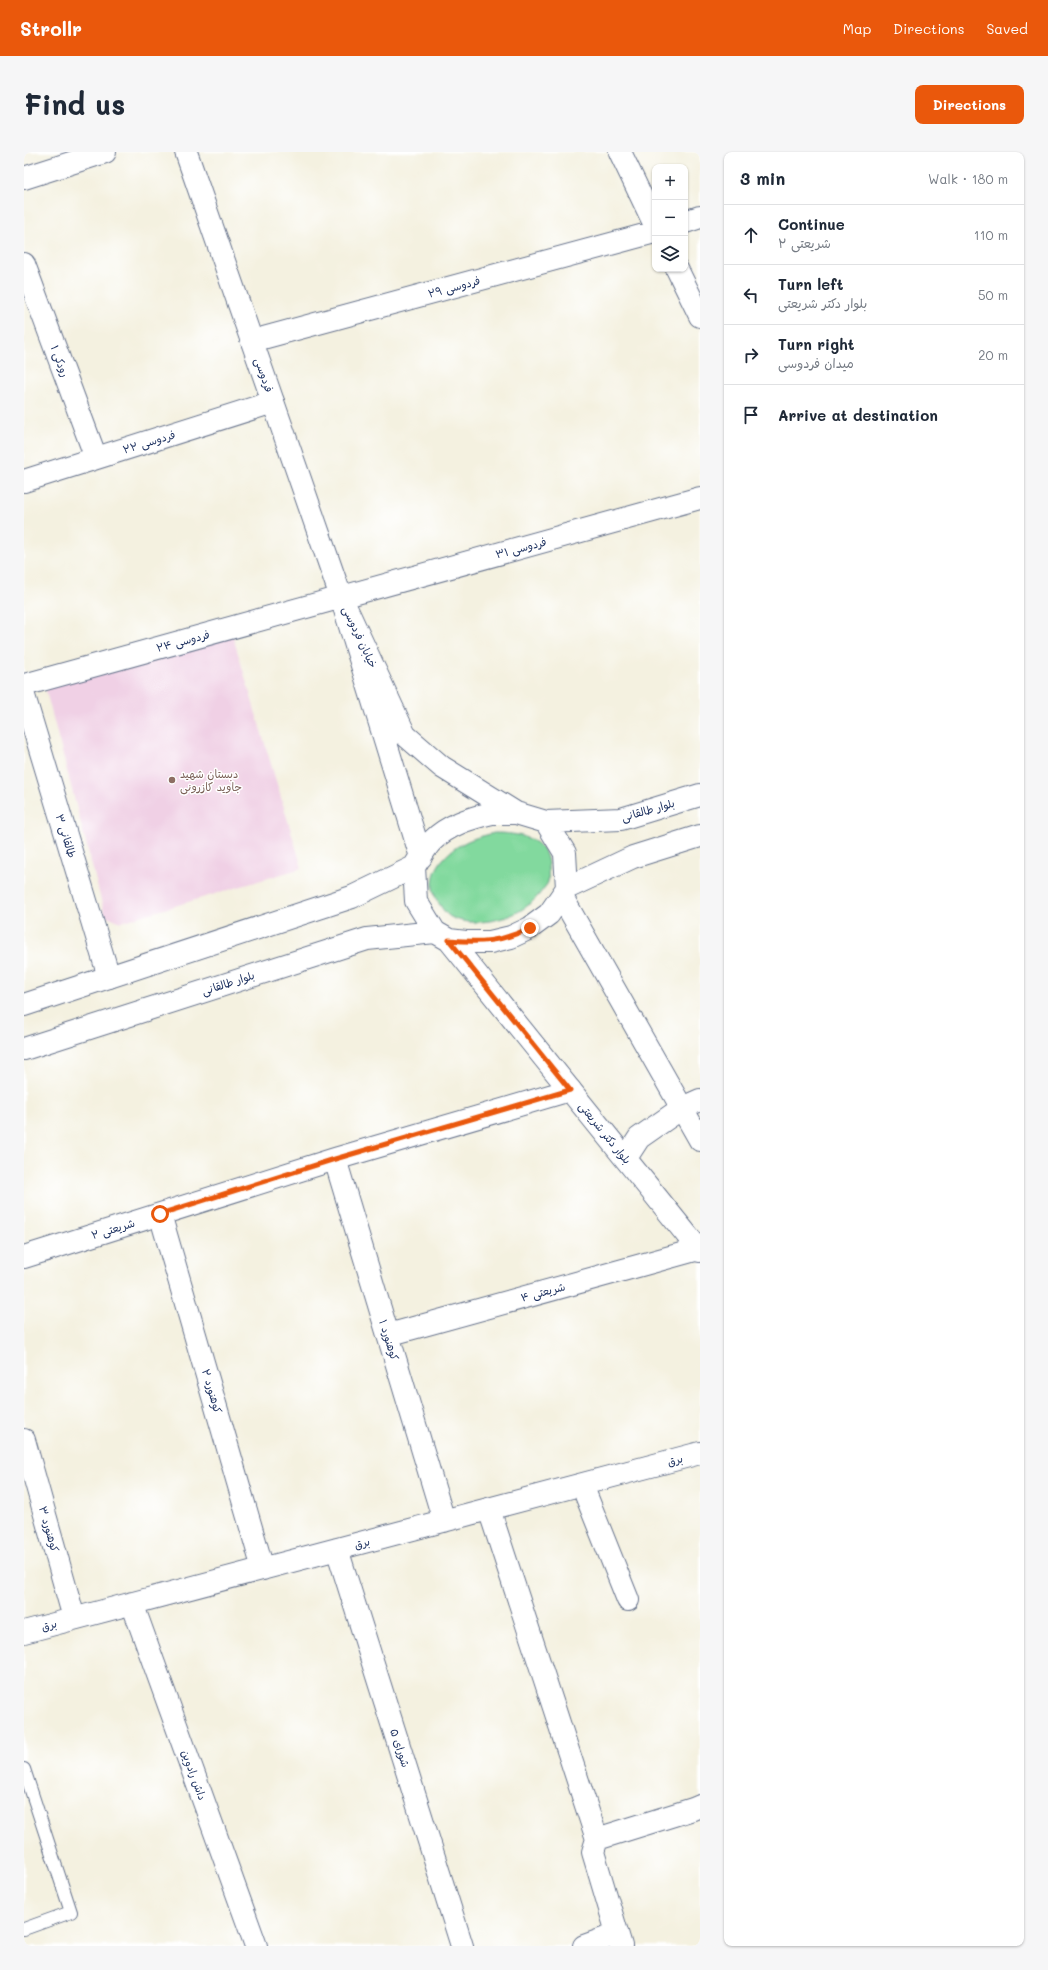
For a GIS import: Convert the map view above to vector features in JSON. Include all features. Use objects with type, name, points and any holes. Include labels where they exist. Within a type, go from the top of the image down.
[{"type":"street","points":[[24,178],[104,152]]},
{"type":"street","name":"فردوسی","points":[[186,152],[341,597]]},
{"type":"street","points":[[620,152],[652,218]]},
{"type":"street","points":[[688,221],[700,217]]},
{"type":"street","name":"فردوسی ۲۹","points":[[252,341],[652,233]]},
{"type":"street","name":"رودکی ۱","points":[[24,264],[96,458]]},
{"type":"street","points":[[678,272],[700,316]]},
{"type":"street","name":"فردوسی ۲۲","points":[[24,481],[274,402]]},
{"type":"street","name":"فردوسی ۳۱","points":[[341,597],[700,498]]},
{"type":"street","name":"فردوسی ۲۴","points":[[24,685],[341,597]]},
{"type":"street","name":"خیابان فردوسی","points":[[341,597],[405,735],[442,767],[516,813]]},
{"type":"street","name":"خیابان فردوسی","points":[[341,597],[417,862]]},
{"type":"street","name":"طالقانی ۳","points":[[24,696],[109,977]]},
{"type":"street","name":"بلوار طالقانی","points":[[546,822],[621,819],[700,795]]},
{"type":"street","points":[[24,1005],[352,897],[417,862],[432,841],[452,827],[471,818],[492,813],[516,813],[546,822],[564,853],[564,892],[691,1104],[700,1140]]},
{"type":"street","points":[[417,862],[416,901],[442,936],[490,942],[511,937],[530,928],[549,914],[564,892],[633,857],[700,836]]},
{"type":"street","name":"بلوار طالقانی","points":[[24,1049],[367,939],[442,936]]},
{"type":"street","name":"بلوار دکتر شریعتی","points":[[442,936],[626,1158],[699,1250]]},
{"type":"street","name":"شریعتی ۲","points":[[24,1256],[335,1159],[570,1090]]},
{"type":"street","points":[[626,1158],[639,1138],[691,1104]]},
{"type":"street","name":"کوهنورد ۱","points":[[335,1159],[444,1521]]},
{"type":"street","name":"کوهنورد ۲","points":[[160,1214],[263,1569]]},
{"type":"street","name":"شریعتی ۴","points":[[388,1335],[699,1250]]},
{"type":"street","name":"کوهنورد ۳","points":[[24,1440],[74,1618]]},
{"type":"street","name":"برق","points":[[24,1632],[700,1453]]},
{"type":"street","points":[[582,1485],[628,1600]]},
{"type":"street","points":[[489,1509],[597,1839],[593,1852],[619,1940],[584,1946]]},
{"type":"street","name":"شورای ۵","points":[[337,1549],[462,1946]]},
{"type":"street","name":"داش رادوین","points":[[132,1603],[256,1946]]},
{"type":"street","points":[[597,1839],[693,1810],[700,1806]]},
{"type":"lane","points":[[24,1769],[71,1912],[24,1929]]},
{"type":"shaded area","name":"دبستان شهید جاوید کازرونی","points":[[231,630],[302,868],[121,922],[105,915],[46,691],[50,684]]},
{"type":"green space","points":[[494,833],[521,836],[537,843],[543,849],[547,857],[547,883],[534,900],[510,916],[481,922],[471,922],[452,918],[445,912],[435,896],[433,879],[436,870],[446,855],[454,849],[470,840]]},
{"type":"place","name":"دبستان شهید جاوید کازرونی","points":[[172,780]]},
{"type":"route","points":[[160,1214],[335,1159],[570,1090],[449,940],[490,942],[511,937],[530,928]]}]
